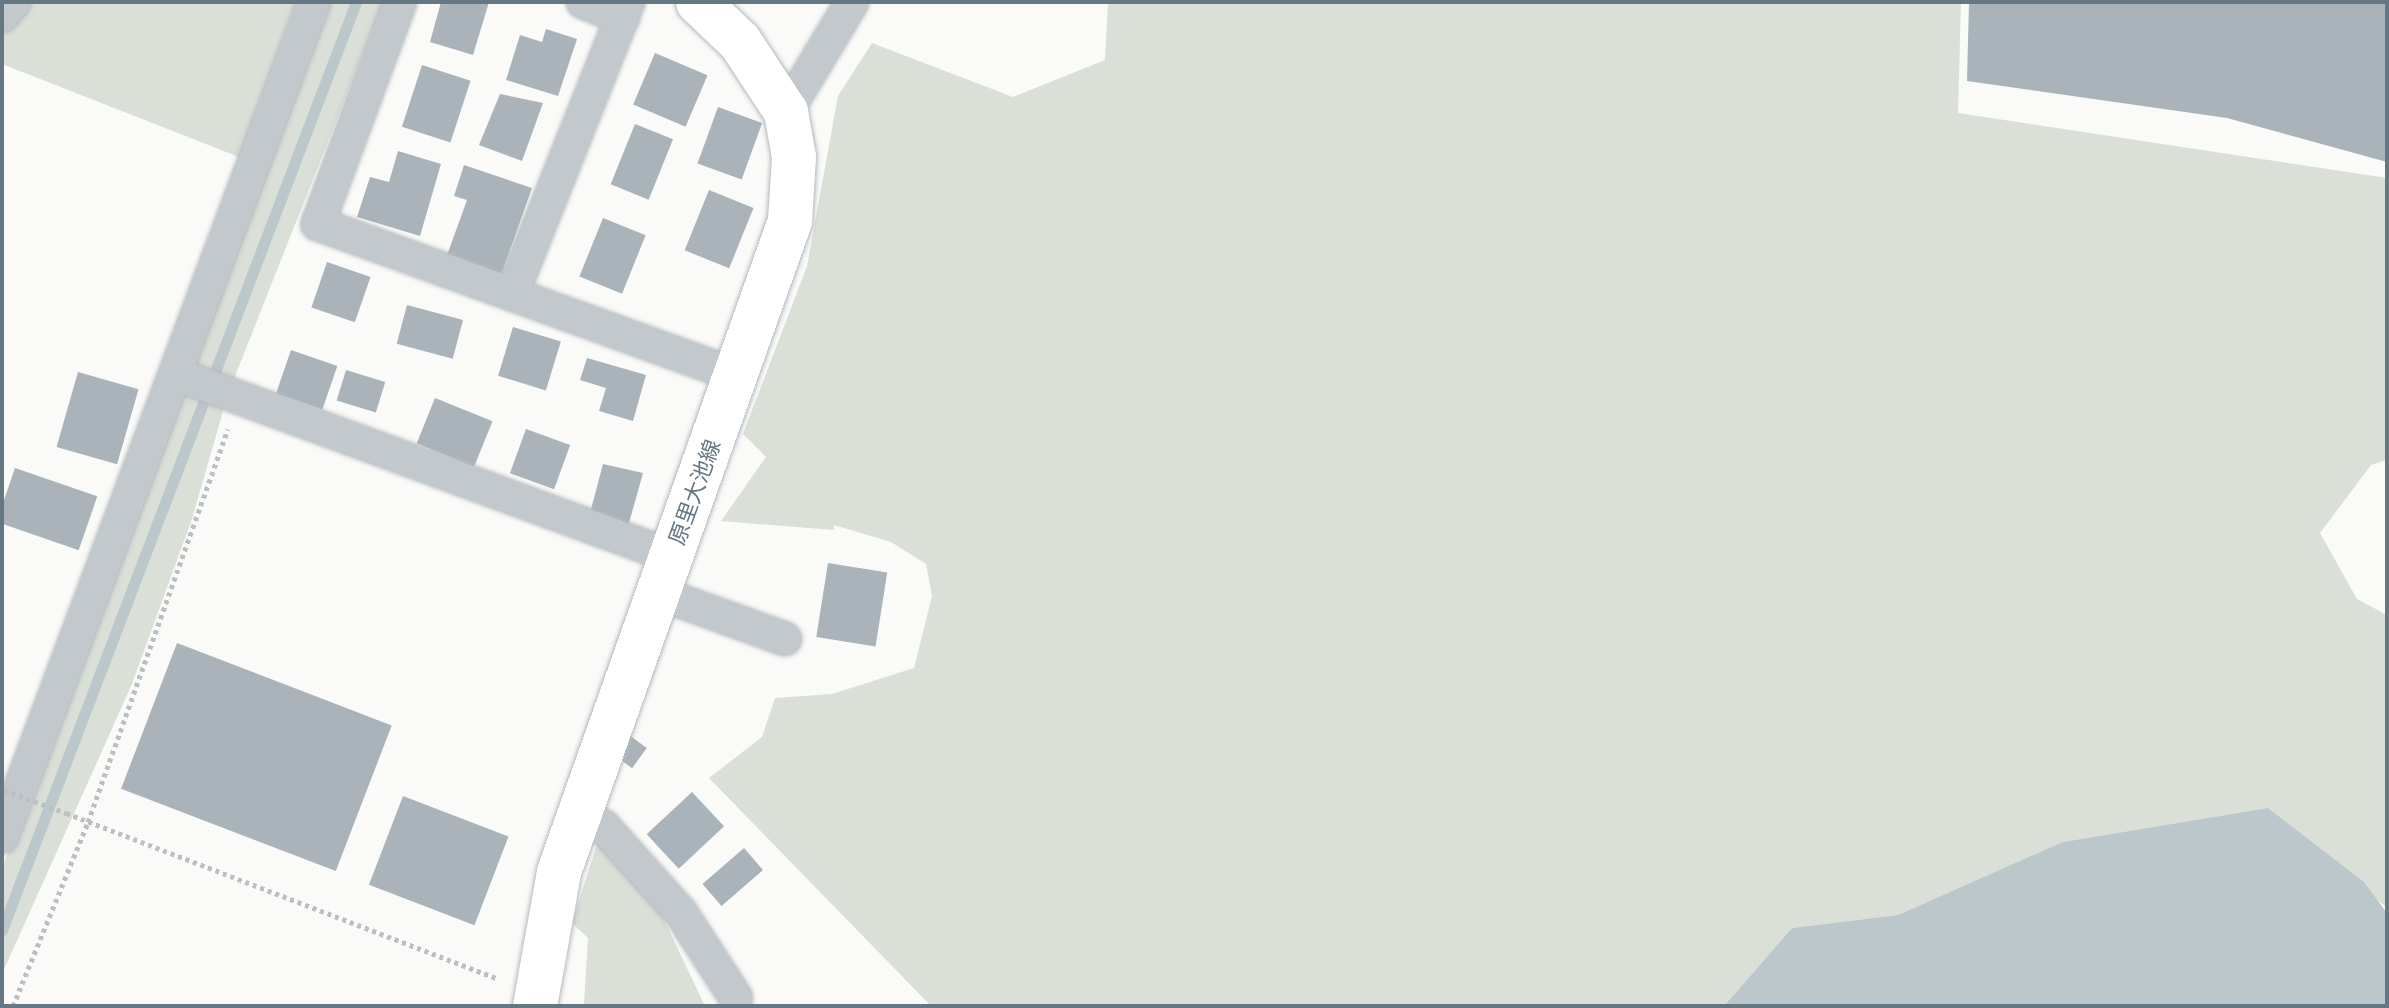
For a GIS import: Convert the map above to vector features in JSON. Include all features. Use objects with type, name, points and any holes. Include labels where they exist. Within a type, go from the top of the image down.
[{"type":"main road","name":"原里大池線","points":[[536,1000],[559,872],[790,221],[794,157],[786,112],[740,42],[698,2]]},
{"type":"street","points":[[2,16],[14,2]]},
{"type":"street","points":[[2,837],[11,792],[178,375],[314,2]]},
{"type":"street","points":[[400,2],[318,224],[736,375]]},
{"type":"street","points":[[512,294],[626,10],[583,2]]},
{"type":"street","points":[[786,112],[852,2]]},
{"type":"street","points":[[178,375],[665,574],[785,639]]},
{"type":"street","points":[[579,817],[603,826],[681,913],[736,998]]},
{"type":"path","points":[[13,1006],[88,822],[230,395]]},
{"type":"path","points":[[11,792],[536,1000]]},
{"type":"shaded area","points":[[31,2],[296,2],[239,157],[2,64],[2,36]]},
{"type":"shaded area","points":[[330,2],[383,2],[228,394],[192,519],[132,684],[2,974],[2,868]]},
{"type":"shaded area","points":[[1108,2],[1961,2],[1958,113],[2387,178],[2387,460],[2371,465],[2320,533],[2357,599],[2387,615],[2387,908],[2268,808],[2064,842],[1898,915],[1792,928],[1724,1006],[931,1006],[709,778],[762,737],[775,698],[832,694],[914,668],[932,596],[926,564],[891,542],[834,525],[834,530],[721,521],[766,457],[743,434],[807,266],[838,96],[872,43],[1013,97],[1105,60]]},
{"type":"shaded area","points":[[2268,808],[2364,882],[2387,913],[2387,1006],[1724,1006],[1792,928],[1898,915],[2063,842]]},
{"type":"shaded area","points":[[598,841],[648,886],[705,1006],[584,1006],[588,938],[572,923]]},
{"type":"building","points":[[441,2],[489,2],[473,55],[430,42]]},
{"type":"building","points":[[1969,2],[2387,2],[2387,162],[2227,118],[1967,81]]},
{"type":"building","points":[[546,29],[577,39],[558,96],[506,80],[520,35],[542,42]]},
{"type":"building","points":[[655,53],[707,75],[686,127],[633,105]]},
{"type":"building","points":[[422,65],[471,81],[450,143],[402,127]]},
{"type":"building","points":[[500,94],[543,103],[522,161],[479,145]]},
{"type":"building","points":[[718,107],[762,123],[742,179],[697,163]]},
{"type":"building","points":[[635,124],[673,139],[649,200],[611,184]]},
{"type":"building","points":[[398,151],[441,164],[420,236],[357,217],[370,177],[389,182]]},
{"type":"building","points":[[464,165],[532,188],[501,276],[446,258],[467,200],[454,196]]},
{"type":"building","points":[[709,190],[754,208],[729,268],[685,250]]},
{"type":"building","points":[[603,218],[646,235],[622,294],[579,276]]},
{"type":"building","points":[[327,262],[370,277],[355,322],[311,307]]},
{"type":"building","points":[[407,305],[463,320],[453,359],[397,344]]},
{"type":"building","points":[[513,327],[561,342],[546,390],[498,376]]},
{"type":"building","points":[[291,350],[337,366],[322,409],[276,393]]},
{"type":"building","points":[[587,358],[646,375],[633,421],[599,411],[606,388],[580,380]]},
{"type":"building","points":[[346,370],[385,382],[376,413],[337,401]]},
{"type":"building","points":[[78,372],[139,389],[117,464],[57,447]]},
{"type":"building","points":[[435,398],[492,421],[474,467],[417,443]]},
{"type":"building","points":[[526,429],[570,445],[554,489],[510,473]]},
{"type":"building","points":[[603,464],[643,473],[627,530],[590,513]]},
{"type":"building","points":[[15,468],[97,496],[79,550],[2,524],[2,506]]},
{"type":"building","points":[[828,563],[887,572],[876,646],[816,637]]},
{"type":"building","points":[[177,643],[392,725],[336,871],[121,789]]},
{"type":"building","points":[[629,735],[647,748],[632,768],[614,755]]},
{"type":"building","points":[[692,792],[724,826],[679,869],[647,834]]},
{"type":"building","points":[[403,796],[508,836],[474,925],[369,885]]},
{"type":"building","points":[[744,848],[763,870],[722,906],[702,884]]},
{"type":"waterway","points":[[2,930],[356,2]]}]
